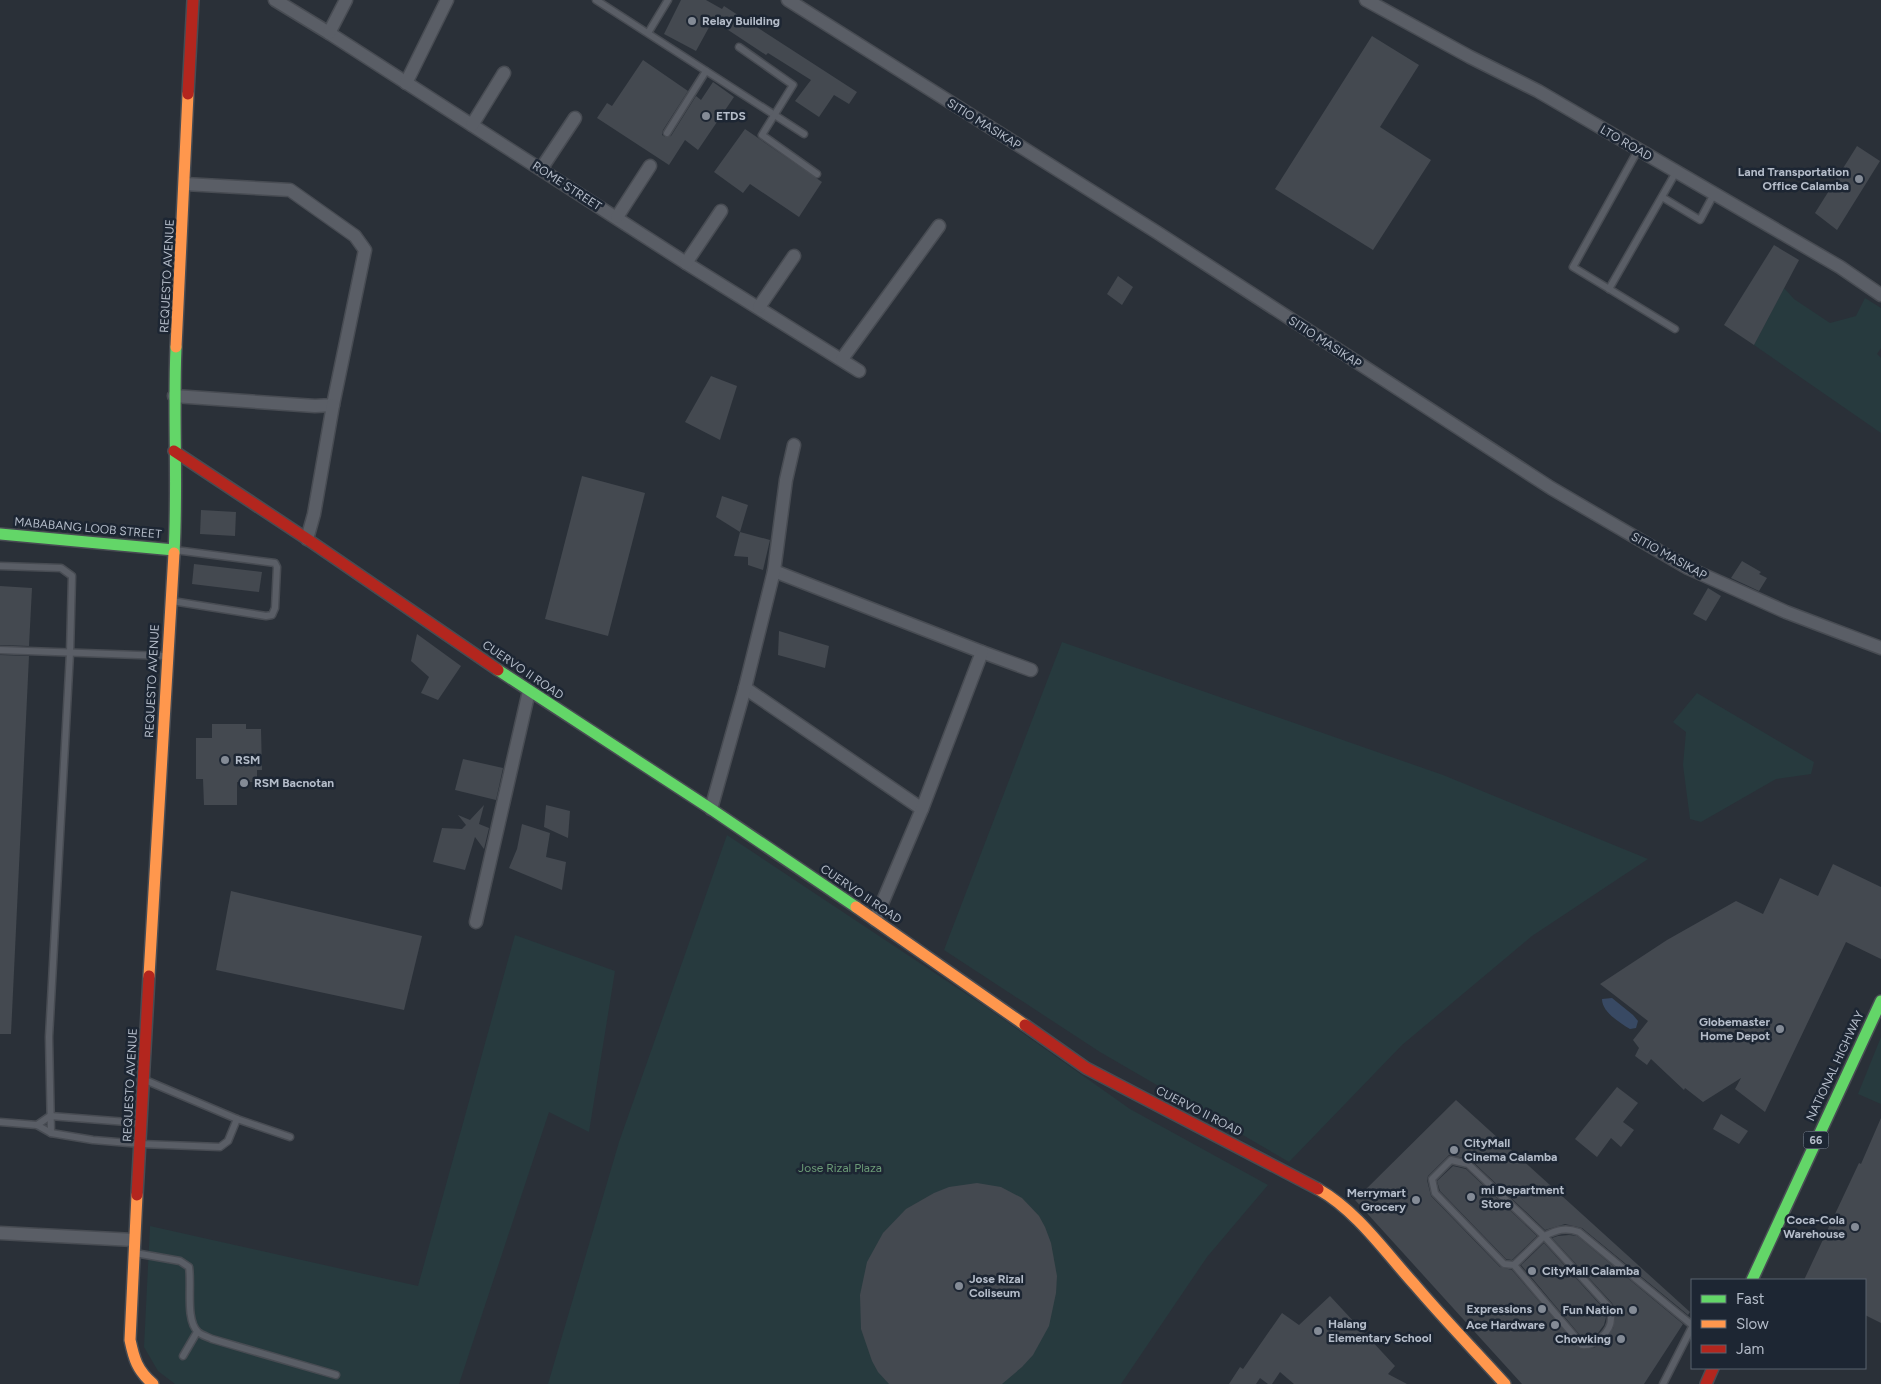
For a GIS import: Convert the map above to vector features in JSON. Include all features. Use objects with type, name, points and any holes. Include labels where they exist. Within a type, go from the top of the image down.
[{"type":"street","name":"REQUESTO AVENUE","points":[[153,1384],[135,1362],[130,1340],[143,1079],[174,550],[176,497],[174,396],[193,0]]},
{"type":"street","name":"ROME STREET","points":[[275,0],[329,32],[472,126],[859,371]]},
{"type":"street","points":[[329,32],[346,0]]},
{"type":"street","points":[[406,83],[448,0]]},
{"type":"street","name":"SITIO MASIKAP","points":[[788,0],[1158,233],[1551,488],[1688,568],[1786,612],[1881,648]]},
{"type":"street","name":"LTO ROAD","points":[[1366,0],[1461,53],[1538,91],[1881,294]]},
{"type":"street","points":[[472,126],[504,73]]},
{"type":"street","points":[[541,169],[575,118]]},
{"type":"street","points":[[617,217],[650,166]]},
{"type":"street","points":[[185,184],[290,190],[355,236],[364,250],[333,405],[314,514],[307,538]]},
{"type":"street","points":[[686,262],[721,211]]},
{"type":"street","points":[[842,359],[939,226]]},
{"type":"street","points":[[759,307],[794,256]]},
{"type":"street","points":[[174,396],[315,406],[333,405]]},
{"type":"street","points":[[711,809],[746,688],[774,571],[786,480],[794,445]]},
{"type":"street","name":"CUERVO II ROAD","points":[[174,451],[307,538],[529,691],[711,809],[876,920],[1086,1068],[1332,1197],[1355,1217],[1436,1310],[1505,1384]]},
{"type":"street","name":"MABABANG LOOB STREET","points":[[0,534],[174,550]]},
{"type":"street","points":[[774,571],[1032,670]]},
{"type":"street","points":[[876,920],[922,809],[982,652]]},
{"type":"street","points":[[746,688],[922,809]]},
{"type":"street","points":[[476,922],[529,691]]},
{"type":"street","name":"NATIONAL HIGHWAY","points":[[1752,1279],[1881,1000]]},
{"type":"street","points":[[0,1233],[134,1246]]},
{"type":"street","points":[[1706,1384],[1713,1369]]},
{"type":"lane","points":[[596,0],[804,134]]},
{"type":"lane","points":[[648,33],[668,0]]},
{"type":"lane","points":[[738,47],[793,85],[762,134],[817,174]]},
{"type":"lane","points":[[667,133],[706,71]]},
{"type":"lane","points":[[1638,150],[1573,267],[1675,329]]},
{"type":"lane","points":[[1609,289],[1676,172]]},
{"type":"lane","points":[[1662,197],[1700,220],[1714,194]]},
{"type":"lane","points":[[171,601],[266,616],[272,614],[275,608],[277,567],[275,563],[174,550]]},
{"type":"lane","points":[[0,566],[61,568],[72,576],[70,653],[49,1037],[51,1133]]},
{"type":"lane","points":[[0,650],[167,656]]},
{"type":"lane","points":[[143,1079],[237,1119],[290,1137]]},
{"type":"lane","points":[[37,1125],[50,1116],[142,1123]]},
{"type":"lane","points":[[0,1122],[37,1125],[51,1133],[93,1140],[220,1147],[228,1141],[237,1119]]},
{"type":"lane","points":[[1451,1160],[1468,1164],[1544,1236],[1608,1306],[1611,1317],[1609,1330],[1589,1346],[1582,1345],[1514,1265],[1504,1264],[1435,1193],[1432,1179],[1451,1160]]},
{"type":"lane","points":[[1514,1265],[1544,1236],[1556,1230],[1569,1228],[1579,1232],[1691,1325]]},
{"type":"lane","points":[[134,1246],[180,1261],[189,1267],[191,1277],[190,1318],[197,1332],[212,1339],[336,1375]]},
{"type":"lane","points":[[1663,1384],[1691,1328]]},
{"type":"lane","points":[[183,1356],[197,1332]]},
{"type":"green space","points":[[1784,288],[1794,299],[1830,323],[1856,316],[1865,298],[1881,308],[1881,348],[1877,354],[1881,358],[1881,433],[1754,345]]},
{"type":"green space","points":[[1062,642],[1443,775],[1648,859],[1532,936],[1402,1045],[1289,1162],[1100,1052],[944,950]]},
{"type":"green space","points":[[1697,693],[1814,762],[1811,774],[1776,779],[1701,822],[1690,819],[1683,765],[1686,732],[1673,722]]},
{"type":"green space","name":"Jose Rizal Plaza","points":[[727,835],[986,1007],[1130,1109],[1268,1185],[1207,1257],[1121,1384],[548,1384],[619,1142]]},
{"type":"green space","points":[[515,935],[615,971],[589,1132],[549,1112],[459,1384],[175,1384],[158,1371],[144,1347],[150,1226],[418,1286]]},
{"type":"green space","points":[[1881,1037],[1881,1104],[1858,1094]]},
{"type":"water","points":[[1612,998],[1638,1021],[1636,1028],[1630,1029],[1608,1013],[1602,999]]},
{"type":"building","points":[[681,0],[706,0],[722,9],[724,6],[857,92],[849,104],[834,95],[819,117],[795,101],[811,80],[768,53],[766,55],[713,20],[696,51],[664,34]]},
{"type":"building","points":[[1372,36],[1419,65],[1380,127],[1431,160],[1373,250],[1275,189]]},
{"type":"building","points":[[643,60],[688,91],[663,130],[662,135],[665,137],[671,136],[696,96],[701,100],[713,82],[734,97],[698,150],[685,140],[669,165],[597,118],[607,103],[612,106]]},
{"type":"building","points":[[745,129],[822,182],[799,217],[750,184],[743,193],[714,172]]},
{"type":"building","points":[[1857,146],[1880,161],[1837,230],[1815,213]]},
{"type":"building","points":[[1774,245],[1799,260],[1754,345],[1724,325]]},
{"type":"building","points":[[1118,276],[1133,287],[1122,305],[1107,294]]},
{"type":"building","points":[[711,376],[737,386],[720,440],[685,422]]},
{"type":"building","points":[[582,476],[645,493],[608,636],[545,619]]},
{"type":"building","points":[[722,496],[748,505],[740,532],[716,517]]},
{"type":"building","points":[[201,510],[236,512],[235,536],[200,534]]},
{"type":"building","points":[[740,532],[770,540],[763,570],[748,565],[748,557],[734,556]]},
{"type":"building","points":[[1742,561],[1761,572],[1759,574],[1767,578],[1759,591],[1731,578]]},
{"type":"building","points":[[194,564],[262,572],[259,592],[192,584]]},
{"type":"building","points":[[0,586],[32,588],[29,646],[0,645]]},
{"type":"building","points":[[1708,588],[1721,596],[1706,621],[1693,614]]},
{"type":"building","points":[[779,631],[829,646],[825,668],[778,655]]},
{"type":"building","points":[[417,634],[461,666],[438,700],[421,693],[429,677],[411,661]]},
{"type":"building","points":[[0,655],[29,656],[11,1034],[0,1034]]},
{"type":"building","points":[[212,724],[246,724],[246,729],[261,729],[262,770],[257,770],[257,782],[237,782],[237,805],[204,805],[203,779],[196,779],[196,738],[212,738]]},
{"type":"building","points":[[463,759],[503,768],[496,800],[455,790]]},
{"type":"building","points":[[484,805],[479,824],[489,828],[484,849],[475,837],[465,870],[433,862],[442,828],[462,829],[466,825],[458,815],[470,820]]},
{"type":"building","points":[[546,805],[570,811],[568,838],[544,827]]},
{"type":"building","points":[[522,824],[550,833],[546,857],[566,862],[562,890],[509,868],[517,849]]},
{"type":"building","points":[[1833,864],[1881,887],[1881,959],[1846,942],[1765,1112],[1735,1089],[1741,1078],[1703,1102],[1685,1088],[1684,1090],[1651,1059],[1647,1065],[1635,1056],[1639,1048],[1633,1040],[1648,1021],[1600,984],[1667,940],[1736,901],[1763,914],[1780,878],[1818,896]]},
{"type":"building","points":[[231,891],[422,936],[404,1010],[216,970]]},
{"type":"building","points":[[1617,1087],[1638,1103],[1623,1122],[1634,1130],[1621,1147],[1611,1138],[1597,1157],[1575,1139]]},
{"type":"building","name":"CityMall Calamba","points":[[1456,1100],[1690,1312],[1688,1315],[1582,1228],[1565,1224],[1545,1230],[1470,1159],[1449,1155],[1428,1176],[1427,1180],[1431,1196],[1500,1267],[1512,1270],[1580,1349],[1594,1348],[1605,1340],[1613,1329],[1616,1314],[1612,1303],[1552,1238],[1558,1236],[1577,1236],[1683,1324],[1644,1384],[1522,1384],[1355,1200]]},
{"type":"building","points":[[1721,1114],[1748,1131],[1739,1144],[1713,1129]]},
{"type":"building","name":"Coca-Cola Warehouse","points":[[1881,1118],[1881,1323],[1866,1316],[1866,1279],[1804,1279],[1859,1163],[1861,1164]]},
{"type":"building","points":[[1453,1166],[1466,1169],[1537,1236],[1512,1260],[1506,1259],[1440,1191],[1437,1181]]},
{"type":"building","name":"Jose Rizal Coliseum","points":[[977,1183],[1001,1187],[1022,1198],[1039,1216],[1045,1227],[1051,1243],[1057,1276],[1056,1293],[1049,1326],[1033,1355],[1002,1384],[889,1384],[878,1372],[872,1361],[861,1329],[860,1295],[867,1262],[883,1233],[906,1209],[949,1187]]},
{"type":"building","points":[[1544,1243],[1604,1309],[1606,1317],[1604,1325],[1590,1339],[1584,1340],[1521,1265]]},
{"type":"building","name":"Halang Elementary School","points":[[1330,1296],[1395,1366],[1388,1374],[1407,1384],[1294,1384],[1280,1372],[1272,1384],[1268,1384],[1260,1378],[1256,1384],[1229,1384],[1240,1367],[1243,1369],[1282,1313],[1299,1325]]},
{"type":"traffic: fast","points":[[174,553],[176,347]]},
{"type":"traffic: fast","points":[[0,534],[174,550]]},
{"type":"traffic: fast","points":[[498,670],[711,809],[856,907]]},
{"type":"traffic: fast","points":[[1752,1279],[1881,1001]]},
{"type":"traffic: slow","points":[[176,347],[188,94]]},
{"type":"traffic: slow","points":[[149,976],[174,553]]},
{"type":"traffic: slow","points":[[856,907],[1025,1025]]},
{"type":"traffic: slow","points":[[1318,1189],[1358,1220],[1505,1384]]},
{"type":"traffic: slow","points":[[137,1195],[130,1340],[137,1364],[143,1374],[153,1384]]},
{"type":"traffic: jam","points":[[188,94],[193,0]]},
{"type":"traffic: jam","points":[[174,451],[307,539],[498,670]]},
{"type":"traffic: jam","points":[[137,1195],[149,976]]},
{"type":"traffic: jam","points":[[1025,1025],[1086,1068],[1318,1189]]},
{"type":"traffic: jam","points":[[1706,1384],[1713,1369]]},
{"type":"place","name":"Relay Building","points":[[692,21]]},
{"type":"place","name":"ETDS","points":[[706,116]]},
{"type":"place","name":"Land Transportation Office Calamba","points":[[1859,179]]},
{"type":"place","name":"RSM","points":[[225,760]]},
{"type":"place","name":"RSM Bacnotan","points":[[244,783]]},
{"type":"place","name":"Globemaster Home Depot","points":[[1780,1029]]},
{"type":"place","name":"CityMall Cinema Calamba","points":[[1454,1150]]},
{"type":"place","name":"mi Department Store","points":[[1471,1197]]},
{"type":"place","name":"Merrymart Grocery","points":[[1416,1200]]},
{"type":"place","name":"Coca-Cola Warehouse","points":[[1855,1227]]},
{"type":"place","name":"CityMall Calamba","points":[[1532,1271]]},
{"type":"place","name":"Jose Rizal Coliseum","points":[[959,1286]]},
{"type":"place","name":"Expressions","points":[[1542,1309]]},
{"type":"place","name":"Fun Nation","points":[[1633,1310]]},
{"type":"place","name":"Ace Hardware","points":[[1555,1325]]},
{"type":"place","name":"Halang Elementary School","points":[[1318,1331]]},
{"type":"place","name":"Chowking","points":[[1621,1339]]}]
